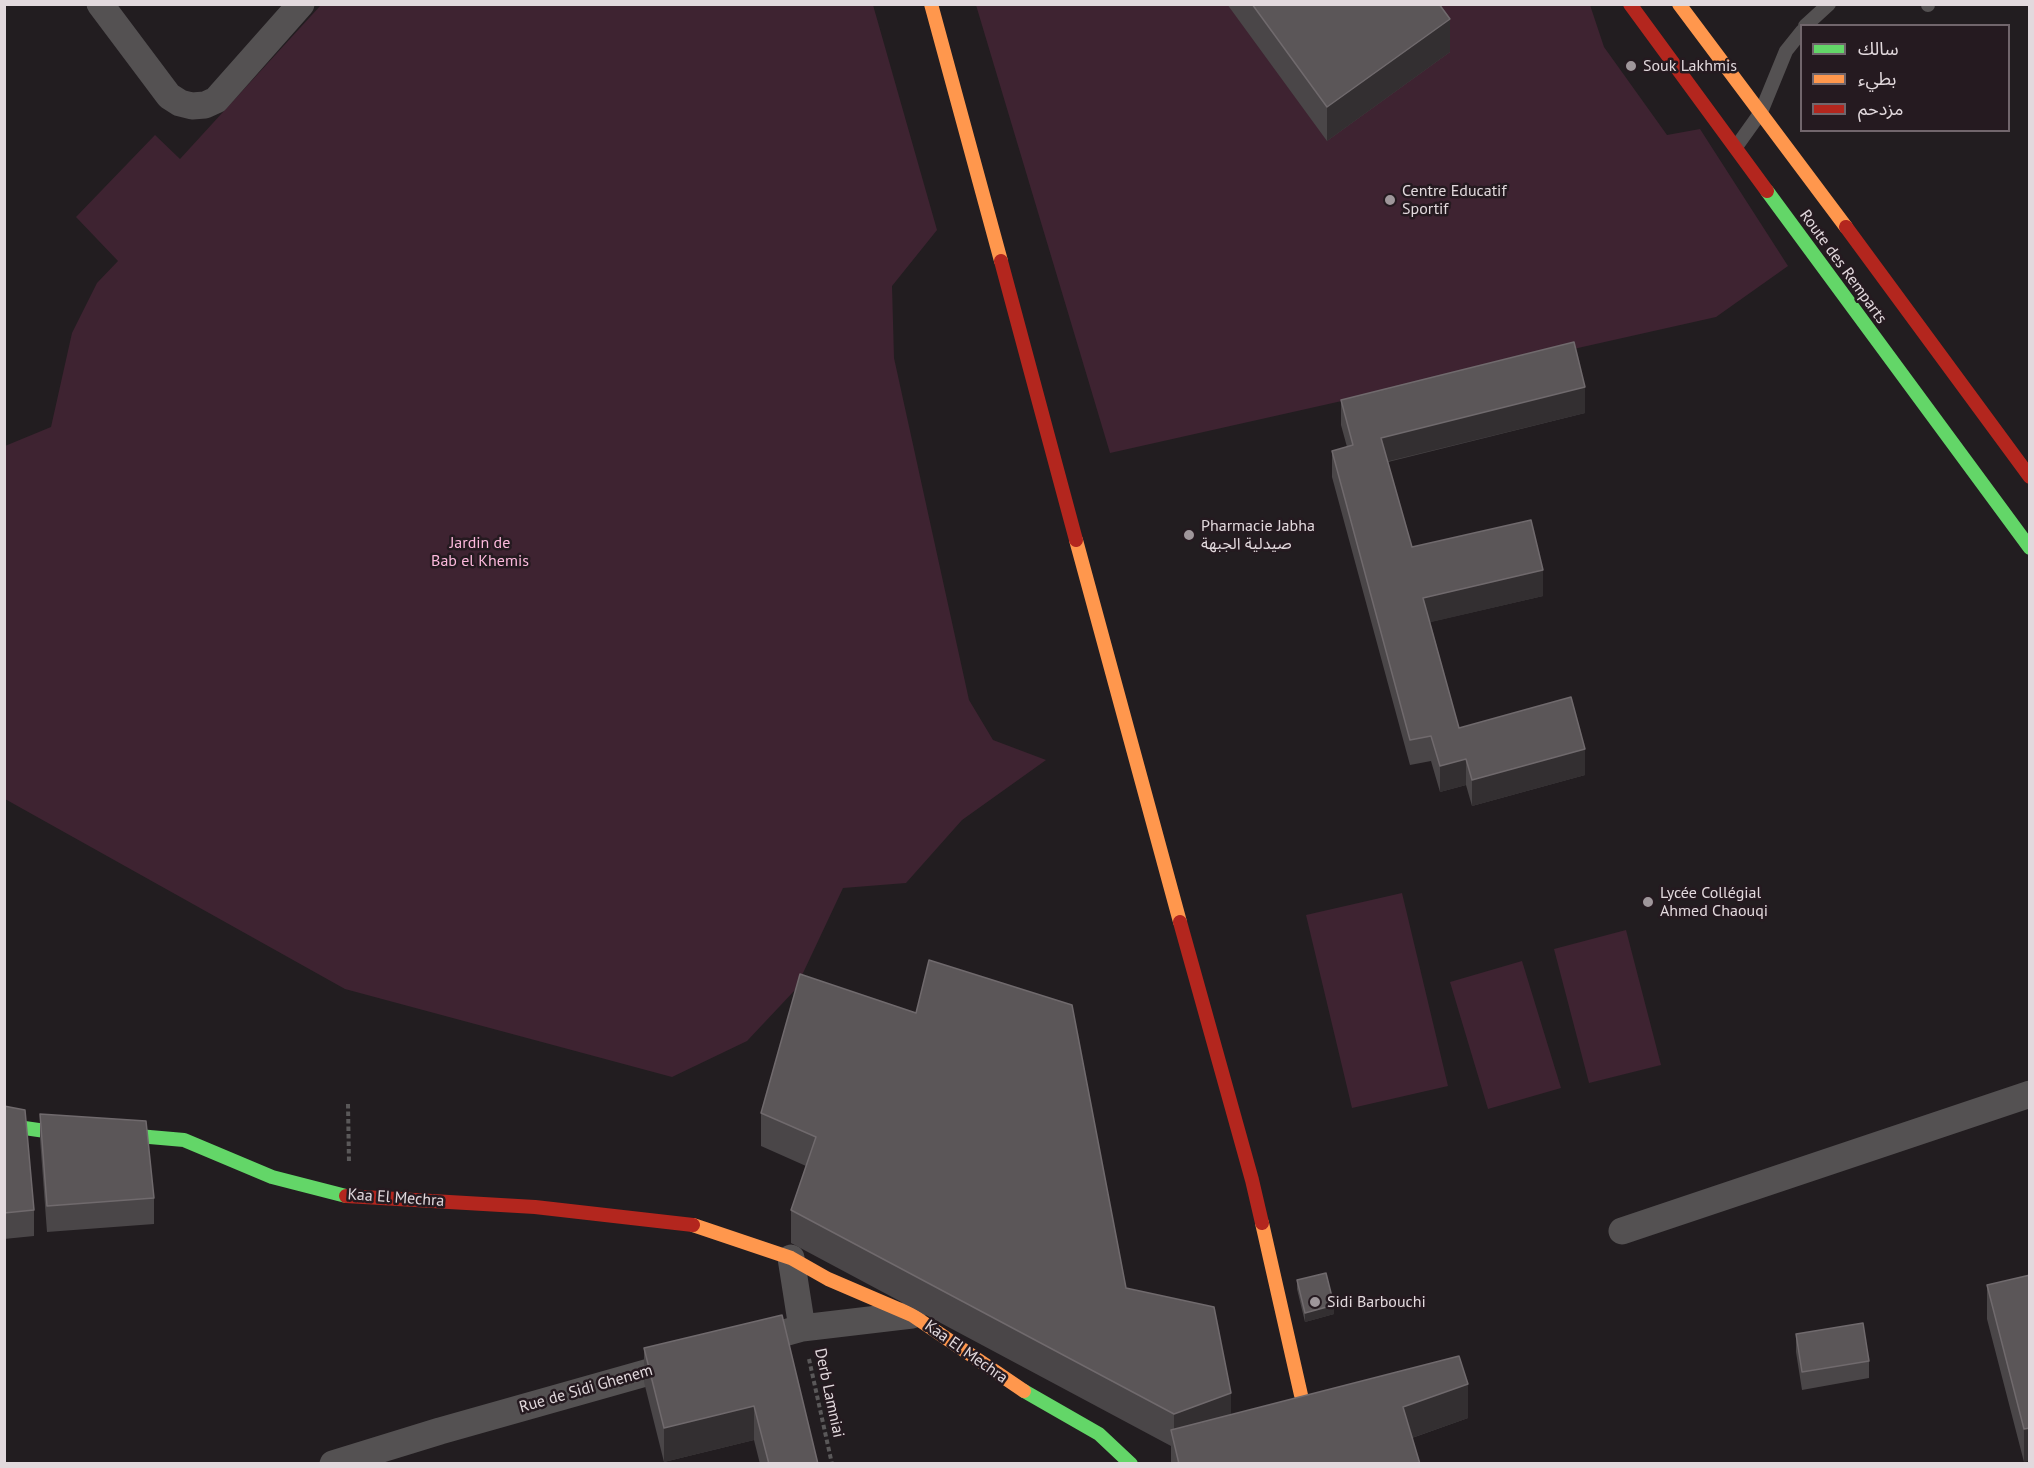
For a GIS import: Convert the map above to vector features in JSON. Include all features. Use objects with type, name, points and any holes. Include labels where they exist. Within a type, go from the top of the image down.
[{"type":"street","points":[[100,4],[169,96],[180,103],[192,106],[205,105],[216,100],[301,4]]},
{"type":"street","points":[[931,4],[1252,1180],[1303,1405]]},
{"type":"street","name":"Route des Remparts","points":[[1630,4],[2030,548]]},
{"type":"street","name":"Route des Remparts","points":[[1679,4],[2030,477]]},
{"type":"street","points":[[1622,1232],[2030,1094]]},
{"type":"street","name":"Kaa El Mechra","points":[[4,1125],[59,1133],[116,1134],[184,1140],[272,1177],[350,1197],[534,1207],[689,1224],[791,1258],[828,1279],[912,1315],[1008,1382],[1099,1434],[1131,1464]]},
{"type":"street","points":[[791,1258],[802,1328]]},
{"type":"street","points":[[733,1347],[802,1328],[912,1315]]},
{"type":"street","name":"Rue de Sidi Ghenem","points":[[333,1464],[699,1357]]},
{"type":"lane","points":[[1807,24],[1829,4]]},
{"type":"lane","points":[[1735,148],[1761,112],[1786,51],[1800,34]]},
{"type":"path","points":[[348,1104],[350,1197]]},
{"type":"path","name":"Derb Lamniai","points":[[802,1328],[832,1464]]},
{"type":"green space","name":"Jardin de Bab el Khemis","points":[[321,5],[873,5],[937,230],[892,286],[894,358],[969,700],[993,740],[1046,760],[962,820],[906,883],[843,888],[795,990],[747,1041],[672,1077],[345,989],[5,799],[5,446],[51,427],[72,333],[97,283],[118,261],[76,217],[155,135],[180,159]]},
{"type":"green space","name":"Centre Educatif Sportif","points":[[976,5],[1590,5],[1604,47],[1667,135],[1700,129],[1788,266],[1716,317],[1110,453]]},
{"type":"green space","points":[[1402,893],[1448,1086],[1352,1108],[1306,915]]},
{"type":"green space","points":[[1626,930],[1661,1065],[1589,1083],[1554,949]]},
{"type":"green space","points":[[1522,961],[1561,1088],[1488,1109],[1450,982]]},
{"type":"building","points":[[1252,4],[1439,4],[1450,19],[1327,107]]},
{"type":"building","points":[[1574,342],[1585,387],[1381,438],[1412,547],[1531,520],[1543,570],[1423,598],[1459,728],[1571,697],[1585,749],[1472,780],[1466,759],[1440,766],[1431,736],[1410,740],[1332,451],[1353,445],[1341,400]]},
{"type":"building","points":[[929,960],[1072,1005],[1126,1288],[1214,1307],[1231,1393],[1174,1414],[791,1210],[816,1137],[761,1113],[800,974],[916,1013]]},
{"type":"building","points":[[4,1106],[25,1110],[34,1210],[4,1213]]},
{"type":"building","points":[[40,1114],[146,1121],[154,1198],[47,1206]]},
{"type":"building","name":"Sidi Barbouchi","points":[[1326,1273],[1334,1305],[1305,1313],[1297,1280]]},
{"type":"building","points":[[2030,1275],[2030,1428],[2024,1429],[1987,1285]]},
{"type":"building","points":[[782,1315],[818,1464],[769,1464],[754,1406],[664,1428],[644,1348]]},
{"type":"building","points":[[1863,1323],[1869,1361],[1802,1372],[1796,1334]]},
{"type":"building","points":[[1459,1356],[1468,1384],[1403,1407],[1420,1464],[1179,1464],[1171,1430]]},
{"type":"traffic: fast","points":[[1767,191],[2030,548]]},
{"type":"traffic: fast","points":[[4,1125],[59,1133],[115,1134],[184,1140],[272,1177],[346,1196]]},
{"type":"traffic: fast","points":[[1024,1391],[1099,1434],[1131,1464]]},
{"type":"traffic: slow","points":[[931,4],[1001,261]]},
{"type":"traffic: slow","points":[[1679,4],[1846,227]]},
{"type":"traffic: slow","points":[[1076,540],[1180,922]]},
{"type":"traffic: slow","points":[[1262,1223],[1301,1395]]},
{"type":"traffic: slow","points":[[693,1225],[791,1258],[828,1279],[912,1315],[1024,1391]]},
{"type":"traffic: jam","points":[[1630,4],[1767,191]]},
{"type":"traffic: jam","points":[[1846,227],[2030,477]]},
{"type":"traffic: jam","points":[[1001,261],[1076,540]]},
{"type":"traffic: jam","points":[[1180,922],[1262,1223]]},
{"type":"traffic: jam","points":[[346,1196],[535,1207],[693,1225]]},
{"type":"place","name":"Souk Lakhmis","points":[[1631,66]]},
{"type":"place","name":"Centre Educatif Sportif","points":[[1390,200]]},
{"type":"place","name":"Pharmacie Jabha صيدلية الجبهة","points":[[1189,535]]},
{"type":"place","name":"Lycée Collégial Ahmed Chaouqi","points":[[1648,902]]},
{"type":"place","name":"Sidi Barbouchi","points":[[1315,1302]]}]
